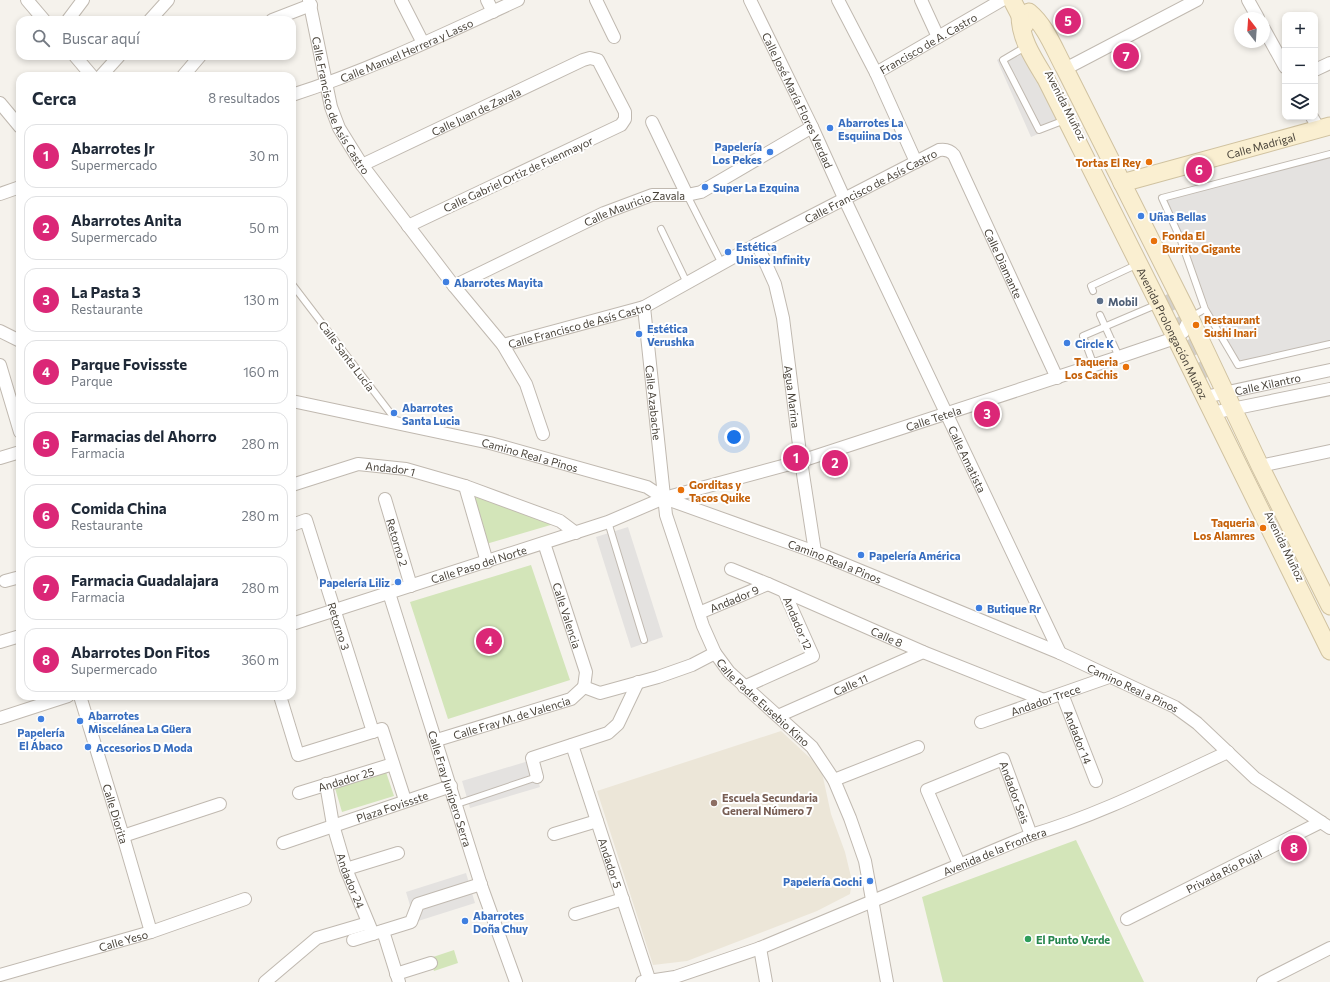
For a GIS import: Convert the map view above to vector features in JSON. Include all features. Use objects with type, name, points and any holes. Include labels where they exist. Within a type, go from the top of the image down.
[{"type":"street","points":[[26,0],[40,16]]},
{"type":"street","points":[[71,16],[83,0]]},
{"type":"street","points":[[154,16],[168,0]]},
{"type":"street","points":[[400,0],[422,43]]},
{"type":"street","points":[[487,0],[493,12]]},
{"type":"street","name":"Calle Manuel Herrera y Lasso","points":[[296,94],[326,84],[518,0]]},
{"type":"street","points":[[596,0],[614,37]]},
{"type":"street","name":"Calle José María Flores Verdad","points":[[750,0],[812,126],[845,200]]},
{"type":"street","points":[[838,0],[876,73]]},
{"type":"street","points":[[920,0],[938,37]]},
{"type":"street","name":"Francisco de A. Castro","points":[[916,162],[876,73],[1002,0]]},
{"type":"street","name":"Avenida Muñoz","points":[[1012,0],[1024,9],[1163,298]]},
{"type":"street","points":[[1065,69],[1197,0]]},
{"type":"street","points":[[1248,0],[1255,12]]},
{"type":"street","points":[[281,16],[310,3]]},
{"type":"street","name":"Calle Francisco de Asís Castro","points":[[310,3],[331,107],[339,128],[362,165],[408,226],[454,286],[503,345],[644,307],[757,244],[845,200],[939,150],[948,151]]},
{"type":"street","name":"Avenida Prolongación Muñoz","points":[[1330,606],[1260,466],[1190,318],[1065,69],[1040,23],[1024,9],[1020,27],[1027,46],[1066,119],[1139,264],[1163,298],[1175,338],[1330,651]]},
{"type":"street","points":[[1270,40],[1282,62]]},
{"type":"street","name":"Calle Juan de Zavala","points":[[362,165],[590,58],[598,60],[625,112],[625,119]]},
{"type":"street","points":[[78,60],[89,72]]},
{"type":"street","points":[[105,72],[115,60]]},
{"type":"street","points":[[186,72],[197,60]]},
{"type":"street","points":[[1318,69],[1330,63]]},
{"type":"street","points":[[0,103],[16,123]]},
{"type":"street","name":"Calle Gabriel Ortiz de Fuenmayor","points":[[408,226],[621,125],[625,119]]},
{"type":"street","points":[[652,122],[686,195]]},
{"type":"street","name":"Calle Madrigal","points":[[1122,183],[1320,124]]},
{"type":"street","name":"Calle Mauricio Zavala","points":[[454,286],[604,213],[652,195],[686,195],[701,192],[812,126]]},
{"type":"street","name":"Calle Diamante","points":[[948,151],[954,155],[1058,378]]},
{"type":"street","points":[[0,194],[16,188]]},
{"type":"street","name":"Calle Amatista","points":[[845,200],[1060,653]]},
{"type":"street","name":"Agua Marina","points":[[757,244],[775,284],[783,318],[801,461],[815,552]]},
{"type":"street","name":"Calle Azabache","points":[[644,307],[664,498]]},
{"type":"street","points":[[1175,338],[1183,332],[1190,318]]},
{"type":"street","points":[[0,331],[16,339]]},
{"type":"street","name":"Calle Tetela","points":[[664,498],[801,461],[1120,358],[1175,338]]},
{"type":"street","points":[[503,345],[526,384],[543,434]]},
{"type":"street","points":[[0,365],[16,419]]},
{"type":"street","name":"Calle Xilantro","points":[[1205,397],[1330,370]]},
{"type":"street","name":"Calle Xilantro","points":[[1212,413],[1330,389]]},
{"type":"street","name":"Camino Real a Pinos","points":[[296,402],[490,443],[647,487],[664,498],[815,552],[1060,653],[1175,707],[1197,723],[1255,778],[1326,825]]},
{"type":"street","points":[[1260,466],[1330,451]]},
{"type":"street","points":[[0,458],[16,453]]},
{"type":"street","name":"Avenida Muñoz","points":[[1330,621],[1243,454],[1330,637]]},
{"type":"street","name":"Andador 1","points":[[296,481],[358,464],[406,469],[465,486],[560,521],[576,533]]},
{"type":"street","points":[[465,486],[487,562]]},
{"type":"street","name":"Calle Paso del Norte","points":[[296,623],[576,533],[608,522],[664,498]]},
{"type":"street","name":"Calle Padre Eusebio Kino","points":[[664,498],[666,515],[698,613],[715,653],[729,672],[744,687],[812,747],[834,780],[850,818],[865,861],[887,982]]},
{"type":"street","name":"Retorno 2","points":[[385,499],[411,586]]},
{"type":"street","name":"Retorno 3","points":[[296,524],[306,520],[373,732]]},
{"type":"street","name":"Calle Valencia","points":[[544,543],[586,672],[584,687]]},
{"type":"street","name":"Calle 8","points":[[731,569],[923,652],[1044,700]]},
{"type":"street","points":[[5,581],[16,578]]},
{"type":"street","name":"Andador 9","points":[[698,613],[768,584]]},
{"type":"street","name":"Andador 12","points":[[744,687],[812,656],[784,591]]},
{"type":"street","name":"Calle Fray Junípero Serra","points":[[389,593],[437,740],[481,884],[516,982]]},
{"type":"street","points":[[0,642],[16,637]]},
{"type":"street","name":"Calle 11","points":[[778,716],[923,652]]},
{"type":"street","points":[[584,687],[600,693],[692,665],[715,653]]},
{"type":"street","name":"Andador Trece","points":[[981,722],[1109,677]]},
{"type":"street","points":[[537,777],[532,758],[608,733],[618,724],[638,682]]},
{"type":"street","name":"Calle Fray M. de Valencia","points":[[437,740],[571,699],[584,687]]},
{"type":"street","name":"Andador 14","points":[[1062,694],[1096,781]]},
{"type":"street","points":[[0,718],[56,700]]},
{"type":"street","name":"Calle Diorita","points":[[81,700],[151,932]]},
{"type":"street","points":[[281,700],[298,755],[382,729],[405,800]]},
{"type":"street","name":"Andador 5","points":[[572,745],[623,899],[647,982]]},
{"type":"street","points":[[834,780],[918,747]]},
{"type":"street","name":"Avenida de la Frontera","points":[[647,982],[681,975],[760,948],[959,864],[1031,835],[1080,819],[1228,752]]},
{"type":"street","name":"Andador Seis","points":[[959,864],[928,790],[1003,759],[1031,835]]},
{"type":"street","name":"Andador 25","points":[[299,792],[393,764]]},
{"type":"street","name":"Andador 24","points":[[326,784],[333,825],[346,869],[398,978]]},
{"type":"street","name":"Plaza Fovissste","points":[[283,843],[405,800],[451,786]]},
{"type":"street","points":[[123,836],[220,804]]},
{"type":"street","points":[[554,834],[597,820]]},
{"type":"street","name":"Privada Río Pujal","points":[[1127,919],[1326,825]]},
{"type":"street","points":[[346,869],[398,854]]},
{"type":"street","points":[[265,982],[317,938],[375,930],[411,922],[418,904],[481,884]]},
{"type":"street","name":"Calle Yeso","points":[[0,975],[151,932],[245,899]]},
{"type":"street","points":[[575,914],[623,899]]},
{"type":"street","points":[[353,940],[375,930]]},
{"type":"street","points":[[760,948],[766,982]]},
{"type":"street","points":[[1263,982],[1330,948]]},
{"type":"street","points":[[398,978],[431,963]]},
{"type":"lane","points":[[1027,46],[1003,60],[1039,130],[1066,119]]},
{"type":"lane","points":[[1330,154],[1162,198],[1180,238],[1205,309],[1238,365],[1330,344]]},
{"type":"lane","points":[[686,195],[722,264]]},
{"type":"lane","points":[[661,229],[687,283]]},
{"type":"lane","points":[[1093,291],[1091,286],[1139,264]]},
{"type":"lane","name":"Calle Santa Lucía","points":[[296,291],[398,423]]},
{"type":"lane","points":[[1094,366],[1083,336],[1106,327],[1163,298]]},
{"type":"lane","points":[[1190,318],[1194,314],[1205,309]]},
{"type":"lane","points":[[1100,315],[1120,358]]},
{"type":"lane","points":[[608,522],[644,640]]},
{"type":"lane","points":[[457,804],[537,777]]},
{"type":"shaded area","points":[[1023,45],[1062,124],[1031,137],[997,60]]},
{"type":"shaded area","points":[[1330,154],[1330,347],[1236,369],[1161,198]]},
{"type":"shaded area","points":[[628,527],[663,637],[631,648],[596,537]]},
{"type":"shaded area","points":[[781,731],[821,768],[831,814],[845,852],[852,881],[850,894],[817,911],[687,961],[653,965],[597,791]]},
{"type":"shaded area","points":[[532,760],[540,787],[470,808],[462,781]]},
{"type":"shaded area","points":[[466,873],[475,903],[415,922],[406,892]]},
{"type":"green space","points":[[471,492],[554,524],[486,544]]},
{"type":"green space","points":[[531,565],[570,680],[448,719],[410,602]]},
{"type":"green space","points":[[386,772],[394,796],[342,812],[335,788]]},
{"type":"green space","name":"El Punto Verde","points":[[1076,840],[1144,982],[943,982],[922,897]]},
{"type":"green space","points":[[454,950],[458,963],[434,971],[430,958]]},
{"type":"tunnel","points":[[1168,294],[1211,381]]},
{"type":"place","name":"Farmacias del Ahorro","points":[[1068,21]]},
{"type":"place","name":"Farmacia Guadalajara","points":[[1126,56]]},
{"type":"place","name":"Abarrotes La Esquiina Dos","points":[[830,128]]},
{"type":"place","name":"Papelería Los Pekes","points":[[770,152]]},
{"type":"place","name":"Tortas El Rey","points":[[1149,162]]},
{"type":"place","name":"Comida China","points":[[1199,170]]},
{"type":"place","name":"Super La Ezquina","points":[[705,187]]},
{"type":"place","name":"Uñas Bellas","points":[[1141,216]]},
{"type":"place","name":"Fonda El Burrito Gigante","points":[[1154,241]]},
{"type":"place","name":"Estética Unisex Infinity","points":[[728,252]]},
{"type":"place","name":"Abarrotes Mayita","points":[[446,282]]},
{"type":"place","name":"Mobil","points":[[1100,301]]},
{"type":"place","name":"Restaurant Sushi Inari","points":[[1196,325]]},
{"type":"place","name":"Estética Verushka","points":[[639,334]]},
{"type":"place","name":"Circle K","points":[[1067,343]]},
{"type":"place","name":"Taqueria Los Cachis","points":[[1126,367]]},
{"type":"place","name":"Abarrotes Santa Lucia","points":[[394,413]]},
{"type":"place","name":"La Pasta 3","points":[[987,414]]},
{"type":"place","name":"Abarrotes Jr","points":[[796,458]]},
{"type":"place","name":"Abarrotes Anita","points":[[835,463]]},
{"type":"place","name":"Gorditas y Tacos Quike","points":[[681,490]]},
{"type":"place","name":"Taqueria Los Alamres","points":[[1263,528]]},
{"type":"place","name":"Papelería América","points":[[861,555]]},
{"type":"place","name":"Papelería Liliz","points":[[398,582]]},
{"type":"place","name":"Butique Rr","points":[[979,608]]},
{"type":"place","name":"Parque Fovissste","points":[[489,641]]},
{"type":"place","name":"Papelería El Ábaco","points":[[41,719]]},
{"type":"place","name":"Abarrotes Miscelánea La Güera","points":[[80,721]]},
{"type":"place","name":"Accesorios D Moda","points":[[88,747]]},
{"type":"place","name":"Escuela Secundaria General Número 7","points":[[714,803]]},
{"type":"place","name":"Abarrotes Don Fitos","points":[[1294,848]]},
{"type":"place","name":"Papelería Gochi","points":[[870,881]]},
{"type":"place","name":"Abarrotes Doña Chuy","points":[[465,921]]},
{"type":"place","name":"El Punto Verde","points":[[1028,939]]}]
